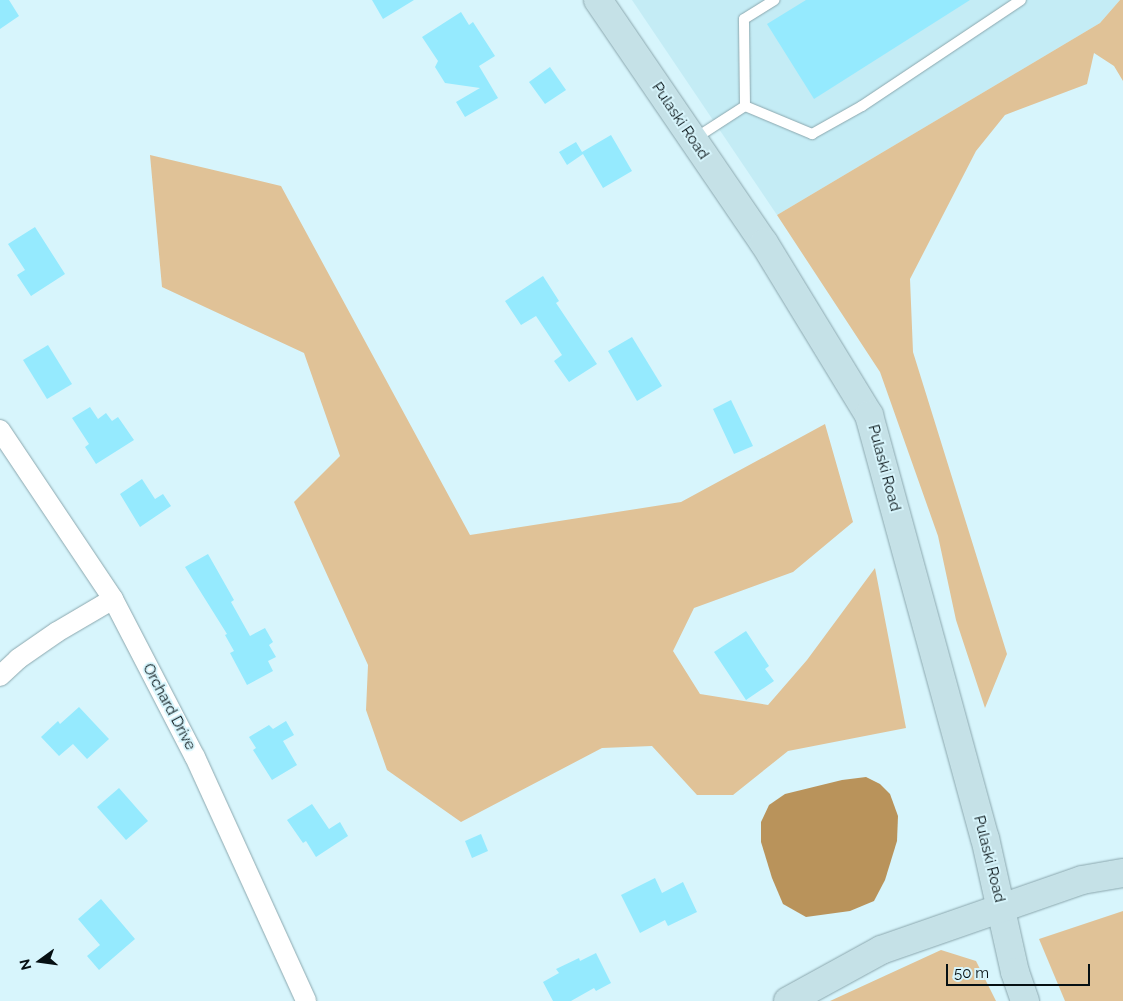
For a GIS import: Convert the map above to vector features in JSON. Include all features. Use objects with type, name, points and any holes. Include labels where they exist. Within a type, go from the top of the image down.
[{"type":"main road","name":"Pulaski Road","points":[[602,1],[693,140],[764,243],[869,415],[985,838],[1015,972],[1025,1001]]},
{"type":"main road","points":[[788,1001],[881,950],[1082,880],[1123,873]]},
{"type":"street","name":"Orchard Drive","points":[[0,430],[113,599],[196,757],[306,1001]]},
{"type":"street","points":[[0,676],[18,659],[49,637],[113,599]]},
{"type":"lane","points":[[746,106],[744,19],[774,0]]},
{"type":"lane","points":[[746,106],[812,134],[862,106],[1021,0]]},
{"type":"lane","points":[[693,140],[746,106]]},
{"type":"shaded area","points":[[632,0],[1120,0],[1100,23],[777,215]]},
{"type":"shaded area","points":[[1120,0],[1123,0],[1123,81],[1114,66],[1094,53],[1087,84],[1005,115],[976,151],[910,279],[913,352],[1007,654],[985,708],[956,620],[938,536],[880,372],[777,215],[1100,23]]},
{"type":"shaded area","points":[[150,155],[281,186],[470,535],[681,502],[825,424],[853,522],[793,572],[694,608],[673,651],[700,694],[768,705],[807,660],[875,568],[906,728],[788,751],[733,795],[697,795],[652,746],[602,748],[461,822],[387,770],[366,710],[368,665],[294,502],[340,456],[304,353],[162,287]]},
{"type":"shaded area","points":[[866,777],[880,784],[890,794],[898,816],[897,841],[885,880],[874,901],[850,911],[806,917],[783,904],[772,878],[761,842],[761,822],[769,805],[785,794],[842,780]]},
{"type":"shaded area","points":[[1123,911],[1123,1001],[1065,1001],[1039,939]]},
{"type":"shaded area","points":[[941,950],[976,961],[996,1001],[830,1001]]},
{"type":"building","points":[[0,0],[9,0],[19,16],[0,29]]},
{"type":"building","points":[[372,0],[414,0],[383,19]]},
{"type":"building","points":[[806,0],[970,0],[814,99],[767,24]]},
{"type":"building","points":[[461,12],[469,25],[473,22],[495,56],[479,66],[498,98],[465,117],[456,102],[480,88],[445,83],[435,67],[438,61],[422,37]]},
{"type":"building","points":[[550,67],[566,90],[545,104],[529,82]]},
{"type":"building","points":[[611,135],[632,171],[603,188],[583,154],[567,165],[559,152],[576,142],[582,152]]},
{"type":"building","points":[[35,227],[65,274],[31,296],[17,275],[25,270],[8,244]]},
{"type":"building","points":[[543,276],[559,301],[556,303],[597,364],[569,382],[554,361],[562,355],[536,316],[521,325],[505,301]]},
{"type":"building","points":[[632,337],[662,386],[637,401],[608,351]]},
{"type":"building","points":[[48,345],[72,384],[47,399],[23,360]]},
{"type":"building","points":[[731,400],[753,446],[734,454],[713,409]]},
{"type":"building","points":[[90,407],[98,419],[106,413],[112,421],[118,417],[134,440],[96,464],[85,447],[89,444],[72,418]]},
{"type":"building","points":[[142,479],[155,499],[163,494],[171,506],[140,527],[120,494]]},
{"type":"building","points":[[208,554],[234,600],[231,602],[250,636],[265,628],[273,642],[269,645],[276,657],[268,661],[273,671],[247,685],[230,653],[234,651],[225,635],[227,634],[185,567]]},
{"type":"building","points":[[746,631],[769,666],[765,669],[774,681],[746,700],[714,652]]},
{"type":"building","points":[[79,707],[109,739],[87,759],[73,744],[59,756],[41,737],[58,721],[60,724]]},
{"type":"building","points":[[286,721],[294,735],[283,741],[297,765],[272,780],[253,750],[256,748],[249,737],[269,725],[273,729]]},
{"type":"building","points":[[119,788],[148,821],[126,840],[97,807]]},
{"type":"building","points":[[312,804],[329,829],[340,822],[348,836],[316,857],[306,841],[303,843],[287,820]]},
{"type":"building","points":[[481,834],[488,851],[472,858],[465,841]]},
{"type":"building","points":[[655,878],[662,893],[683,882],[697,912],[668,926],[665,920],[640,933],[621,895]]},
{"type":"building","points":[[101,899],[135,939],[99,970],[87,956],[100,945],[78,919]]},
{"type":"building","points":[[596,953],[611,983],[596,991],[594,988],[571,1001],[553,1001],[543,982],[559,973],[556,969],[579,958],[580,961]]}]
